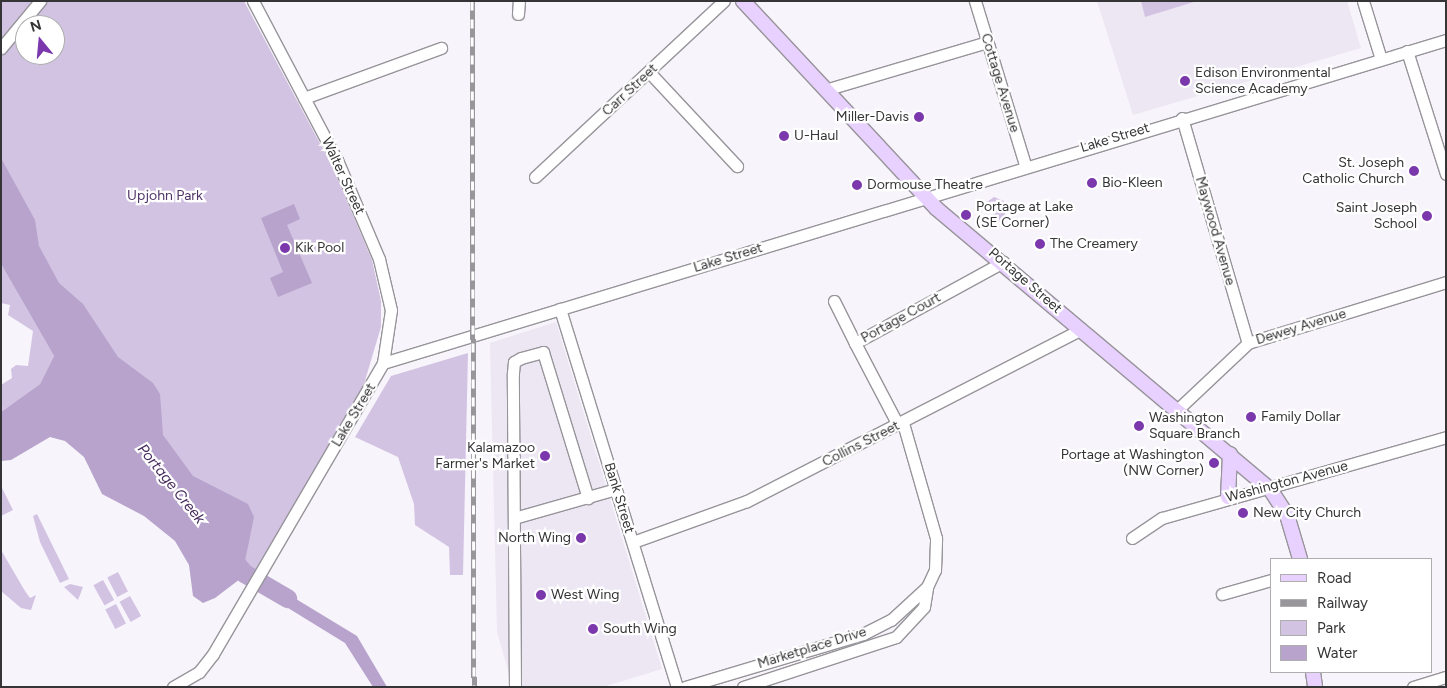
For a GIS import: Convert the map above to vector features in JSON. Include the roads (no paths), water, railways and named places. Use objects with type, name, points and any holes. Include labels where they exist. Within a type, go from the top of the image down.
[{"type":"main road","name":"Portage Street","points":[[743,1],[925,196],[1270,489],[1287,515],[1300,558]]},
{"type":"main road","points":[[1228,497],[1230,454]]},
{"type":"main road","points":[[1313,673],[1315,687]]},
{"type":"street","points":[[1,48],[40,1]]},
{"type":"street","name":"Walter Street","points":[[253,1],[348,183],[385,278],[390,322],[382,363]]},
{"type":"street","points":[[518,1],[518,14]]},
{"type":"street","name":"Carr Street","points":[[535,177],[724,1]]},
{"type":"street","name":"Cottage Avenue","points":[[975,1],[1025,165]]},
{"type":"street","points":[[1363,1],[1381,59]]},
{"type":"street","name":"Lake Street","points":[[173,687],[203,666],[261,576],[382,363],[1025,165],[1446,40]]},
{"type":"street","points":[[825,90],[987,42]]},
{"type":"street","points":[[304,98],[441,48]]},
{"type":"street","points":[[1407,51],[1446,174]]},
{"type":"street","points":[[649,72],[737,166]]},
{"type":"street","name":"Maywood Avenue","points":[[1182,118],[1248,343]]},
{"type":"street","name":"Portage Court","points":[[901,424],[855,343],[1003,262]]},
{"type":"street","name":"Dewey Avenue","points":[[1177,410],[1248,343],[1446,282]]},
{"type":"street","points":[[834,301],[855,343]]},
{"type":"street","name":"Bank Street","points":[[560,309],[677,687]]},
{"type":"street","name":"Collins Street","points":[[633,542],[726,510],[901,424],[1081,329]]},
{"type":"street","points":[[515,687],[514,362],[543,352],[588,498]]},
{"type":"street","name":"Marketplace Drive","points":[[743,687],[896,636],[922,612],[927,587],[935,570],[936,538],[901,424]]},
{"type":"street","name":"Washington Avenue","points":[[1132,538],[1162,518],[1228,497],[1270,489],[1446,437]]},
{"type":"street","points":[[514,518],[616,489]]},
{"type":"street","points":[[1222,594],[1270,580]]},
{"type":"street","name":"Marketplace Drive","points":[[685,687],[870,631],[891,620],[927,587]]},
{"type":"street","points":[[1413,687],[1446,677]]},
{"type":"water","points":[[1,158],[35,220],[39,246],[59,283],[83,304],[118,357],[153,383],[160,394],[163,435],[193,476],[248,504],[254,517],[244,566],[250,571],[244,582],[240,579],[215,598],[203,603],[193,596],[189,565],[175,541],[144,516],[102,494],[84,457],[65,441],[50,437],[11,460],[1,461],[1,412],[40,384],[54,356],[1,264]]},
{"type":"water","name":"Kik Pool","points":[[294,204],[300,219],[287,225],[312,283],[278,297],[270,278],[283,272],[261,218]]},
{"type":"water","points":[[268,582],[357,636],[387,687],[373,687],[345,643],[262,592]]},
{"type":"waterway","name":"Portage Creek","points":[[231,558],[244,573],[287,598]]},
{"type":"railway","points":[[472,1],[474,687]]},
{"type":"place","name":"Edison Environmental Science Academy","points":[[1185,81]]},
{"type":"place","name":"Miller-Davis","points":[[919,117]]},
{"type":"place","name":"U-Haul","points":[[784,136]]},
{"type":"place","name":"St. Joseph Catholic Church","points":[[1414,171]]},
{"type":"place","name":"Bio-Kleen","points":[[1092,183]]},
{"type":"place","name":"Dormouse Theatre","points":[[857,185]]},
{"type":"place","name":"Portage at Lake (SE Corner)","points":[[966,215]]},
{"type":"place","name":"Saint Joseph School","points":[[1427,216]]},
{"type":"place","name":"The Creamery","points":[[1040,244]]},
{"type":"place","name":"Kik Pool","points":[[285,248]]},
{"type":"place","name":"Family Dollar","points":[[1251,417]]},
{"type":"place","name":"Washington Square Branch","points":[[1139,426]]},
{"type":"place","name":"Kalamazoo Farmer's Market","points":[[545,456]]},
{"type":"place","name":"Portage at Washington (NW Corner)","points":[[1214,463]]},
{"type":"place","name":"New City Church","points":[[1243,513]]},
{"type":"place","name":"North Wing","points":[[581,538]]},
{"type":"place","name":"West Wing","points":[[541,595]]},
{"type":"place","name":"South Wing","points":[[593,629]]},
{"type":"park label","name":"Upjohn Park","points":[[165,196]]}]
